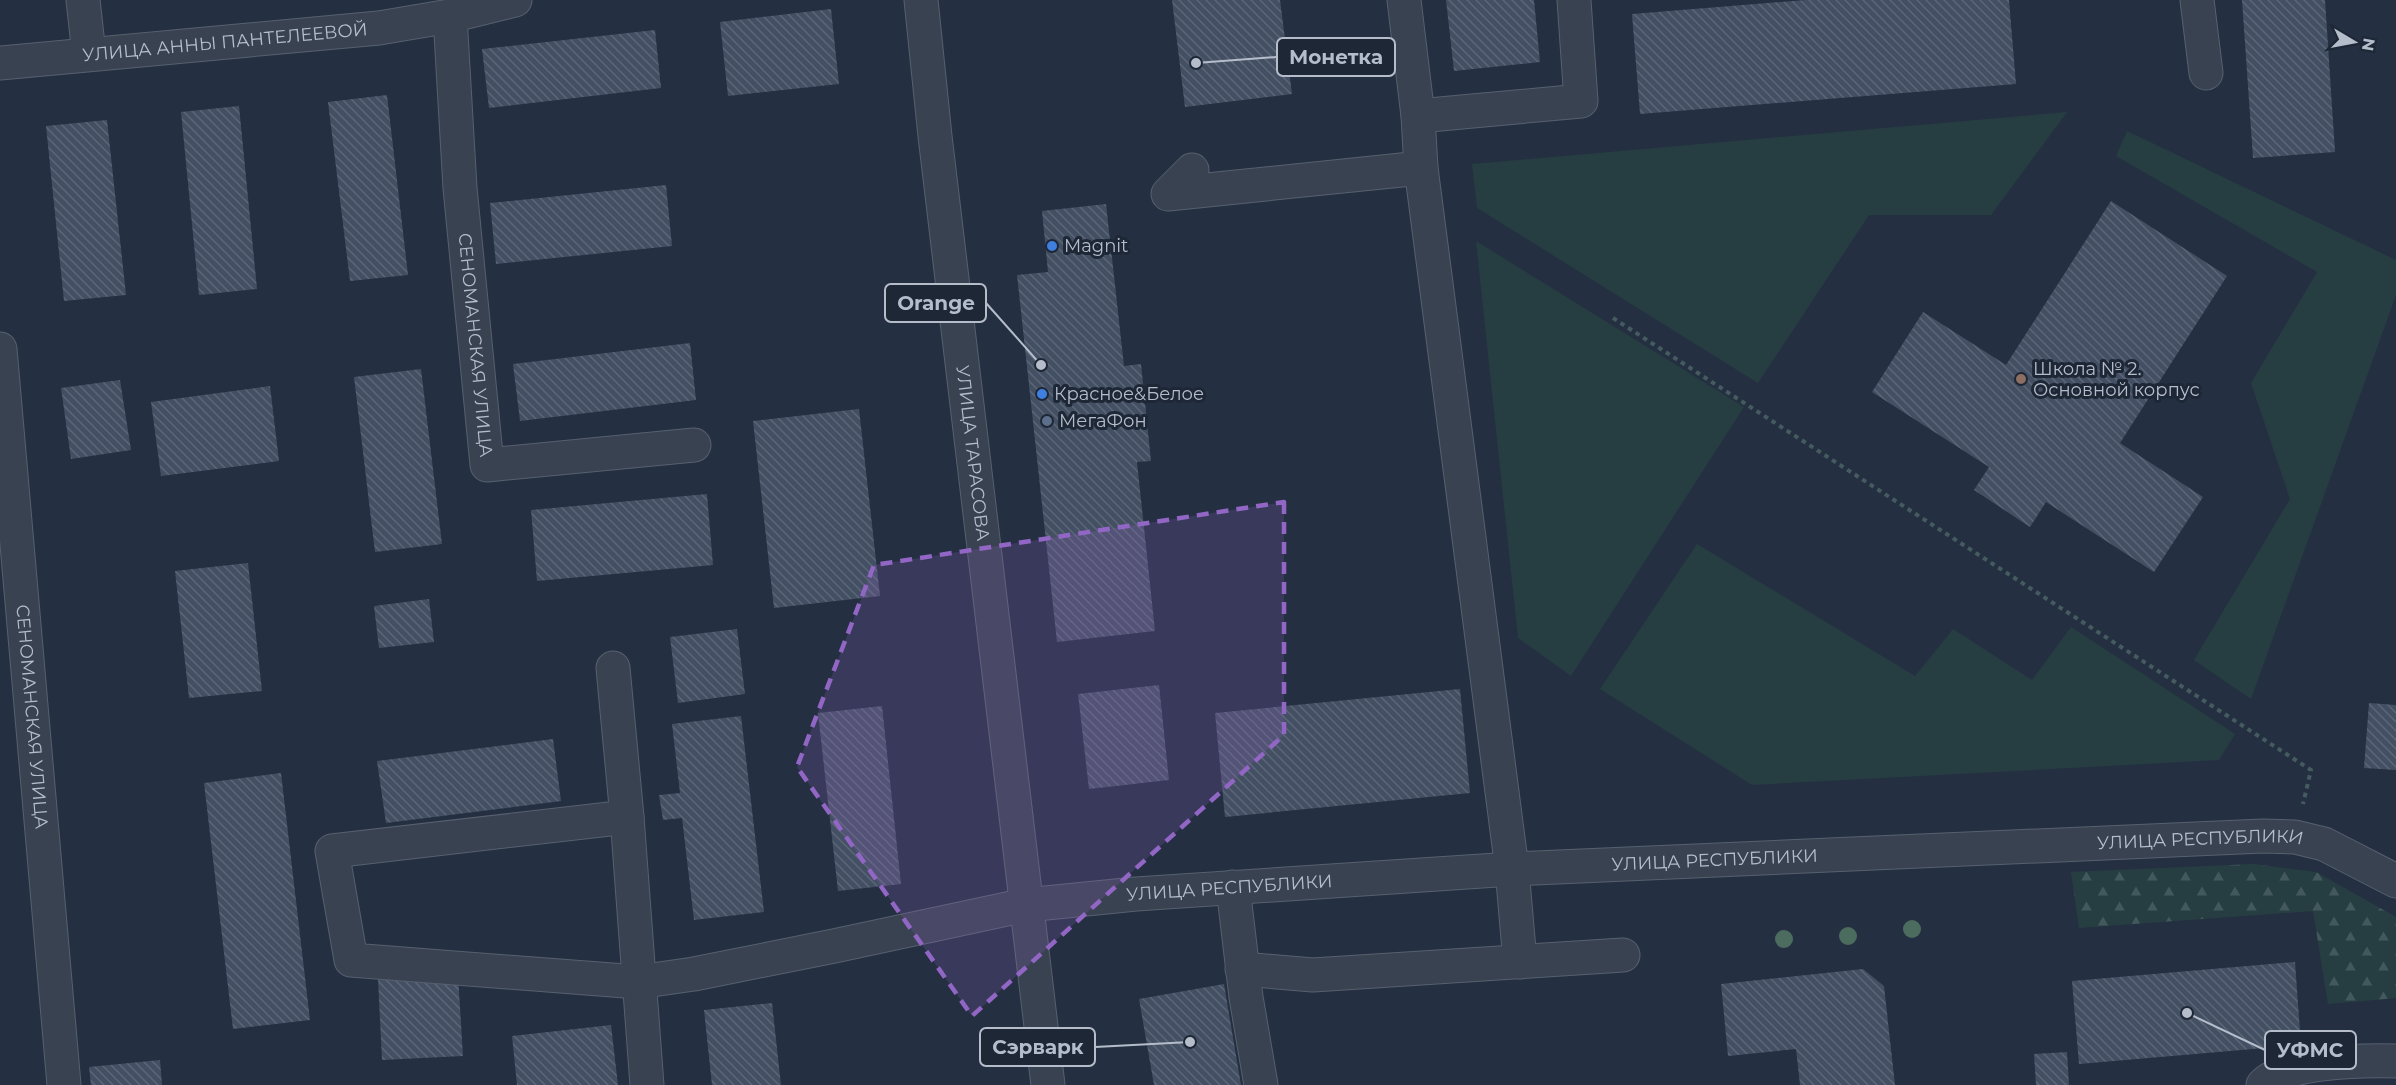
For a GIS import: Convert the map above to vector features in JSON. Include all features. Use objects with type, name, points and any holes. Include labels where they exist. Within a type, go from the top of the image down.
[{"type":"street","points":[[83,0],[89,54]]},
{"type":"street","name":"УЛИЦА АННЫ ПАНТЕЛЕЕВОЙ","points":[[0,63],[379,28],[438,8],[515,0]]},
{"type":"street","name":"УЛИЦА ТАРАСОВА","points":[[921,0],[1048,1085]]},
{"type":"street","points":[[1404,0],[1418,116],[1421,168],[1512,869],[1520,962]]},
{"type":"street","points":[[1418,116],[1581,101],[1574,0]]},
{"type":"street","points":[[2197,0],[2206,72]]},
{"type":"street","name":"СЕНОМАНСКАЯ УЛИЦА","points":[[438,8],[460,188],[487,465],[694,445]]},
{"type":"street","points":[[1192,170],[1168,194],[1421,168]]},
{"type":"street","name":"СЕНОМАНСКАЯ УЛИЦА","points":[[0,349],[64,1085]]},
{"type":"street","points":[[613,668],[647,1085]]},
{"type":"street","name":"УЛИЦА РЕСПУБЛИКИ","points":[[627,818],[332,850],[351,960],[638,982],[694,974],[1026,905],[1233,887],[1512,869],[2251,837],[2295,837],[2324,844],[2396,881]]},
{"type":"street","points":[[1233,887],[1242,969],[1261,1085]]},
{"type":"street","points":[[1242,969],[1313,975],[1623,955]]},
{"type":"street","points":[[2263,1085],[2268,1079],[2309,1065],[2369,1060],[2396,1061]]},
{"type":"path","points":[[1613,318],[2310,770],[2295,837]]},
{"type":"highlighted area","points":[[1284,502],[1284,735],[972,1016],[797,767],[874,565]]},
{"type":"green space","points":[[2067,112],[1991,215],[1869,215],[1758,383],[1477,208],[1472,164]]},
{"type":"green space","points":[[2127,131],[2396,260],[2396,295],[2251,699],[2194,660],[2290,499],[2251,383],[2317,272],[2116,156]]},
{"type":"green space","points":[[1476,241],[1744,407],[1571,676],[1518,638]]},
{"type":"green space","points":[[1697,544],[1915,676],[1953,629],[2032,680],[2071,627],[2235,734],[2219,760],[1752,785],[1600,689]]},
{"type":"green space","points":[[2254,864],[2316,872],[2396,917],[2396,998],[2328,1004],[2313,911],[2079,928],[2071,872]]},
{"type":"building","points":[[1172,0],[1280,0],[1292,94],[1185,107]]},
{"type":"building","points":[[1446,0],[1534,0],[1540,62],[1454,71]]},
{"type":"building","points":[[1806,0],[2009,0],[2016,84],[1640,114],[1632,14]]},
{"type":"building","points":[[2242,0],[2325,0],[2335,152],[2253,158]]},
{"type":"building","points":[[831,9],[839,84],[728,96],[720,22]]},
{"type":"building","points":[[655,30],[661,88],[489,108],[482,49]]},
{"type":"building","points":[[387,95],[408,275],[350,281],[328,102]]},
{"type":"building","points":[[239,106],[257,289],[199,295],[181,112]]},
{"type":"building","points":[[107,120],[126,295],[64,301],[46,126]]},
{"type":"building","points":[[666,185],[672,246],[496,264],[490,203]]},
{"type":"building","name":"Школа № 2. Основной корпус","points":[[2111,201],[2227,276],[2120,443],[2203,497],[2154,572],[2046,502],[2030,527],[1974,490],[1989,467],[1872,392],[1923,312],[2006,365]]},
{"type":"building","points":[[1106,204],[1124,366],[1141,364],[1151,461],[1137,462],[1155,631],[1057,642],[1017,275],[1048,272],[1042,211]]},
{"type":"building","points":[[690,343],[696,400],[520,421],[513,364]]},
{"type":"building","points":[[421,369],[442,544],[375,552],[354,377]]},
{"type":"building","points":[[120,380],[131,450],[71,459],[61,388]]},
{"type":"building","points":[[270,386],[279,461],[161,476],[151,402]]},
{"type":"building","points":[[859,409],[880,596],[774,608],[753,421]]},
{"type":"building","points":[[707,494],[713,565],[537,581],[531,510]]},
{"type":"building","points":[[248,563],[262,691],[189,698],[175,571]]},
{"type":"building","points":[[429,599],[434,642],[379,648],[374,606]]},
{"type":"building","points":[[737,629],[745,694],[678,703],[670,637]]},
{"type":"building","points":[[1159,685],[1169,780],[1089,789],[1078,694]]},
{"type":"building","points":[[1460,689],[1470,793],[1225,817],[1215,713]]},
{"type":"building","points":[[2369,703],[2396,705],[2396,770],[2364,768]]},
{"type":"building","points":[[882,706],[901,884],[838,891],[818,713]]},
{"type":"building","points":[[741,716],[764,912],[694,920],[682,818],[663,820],[659,795],[680,793],[672,724]]},
{"type":"building","points":[[553,739],[561,801],[386,823],[377,761]]},
{"type":"building","points":[[281,773],[310,1020],[233,1029],[204,783]]},
{"type":"building","points":[[2295,962],[2301,1045],[2079,1064],[2072,981]]},
{"type":"building","points":[[1863,969],[1884,986],[1895,1085],[1800,1085],[1796,1049],[1728,1056],[1721,984]]},
{"type":"building","points":[[458,975],[463,1056],[382,1060],[378,979]]},
{"type":"building","points":[[1224,984],[1241,1085],[1154,1085],[1139,999]]},
{"type":"building","points":[[772,1003],[781,1085],[712,1085],[704,1010]]},
{"type":"building","points":[[611,1025],[618,1085],[517,1085],[512,1036]]},
{"type":"building","points":[[2067,1052],[2069,1085],[2036,1085],[2034,1054]]},
{"type":"building","points":[[160,1060],[162,1085],[91,1085],[89,1067]]},
{"type":"place","name":"Монетка","points":[[1196,63]]},
{"type":"place","name":"Magnit","points":[[1052,246]]},
{"type":"place","name":"Orange","points":[[1041,365]]},
{"type":"place","name":"Школа № 2. Основной корпус","points":[[2021,379]]},
{"type":"place","name":"Красное&Белое","points":[[1042,394]]},
{"type":"place","name":"МегаФон","points":[[1047,421]]},
{"type":"place","name":"УФМС","points":[[2187,1013]]},
{"type":"place","name":"Сэрварк","points":[[1190,1042]]}]
